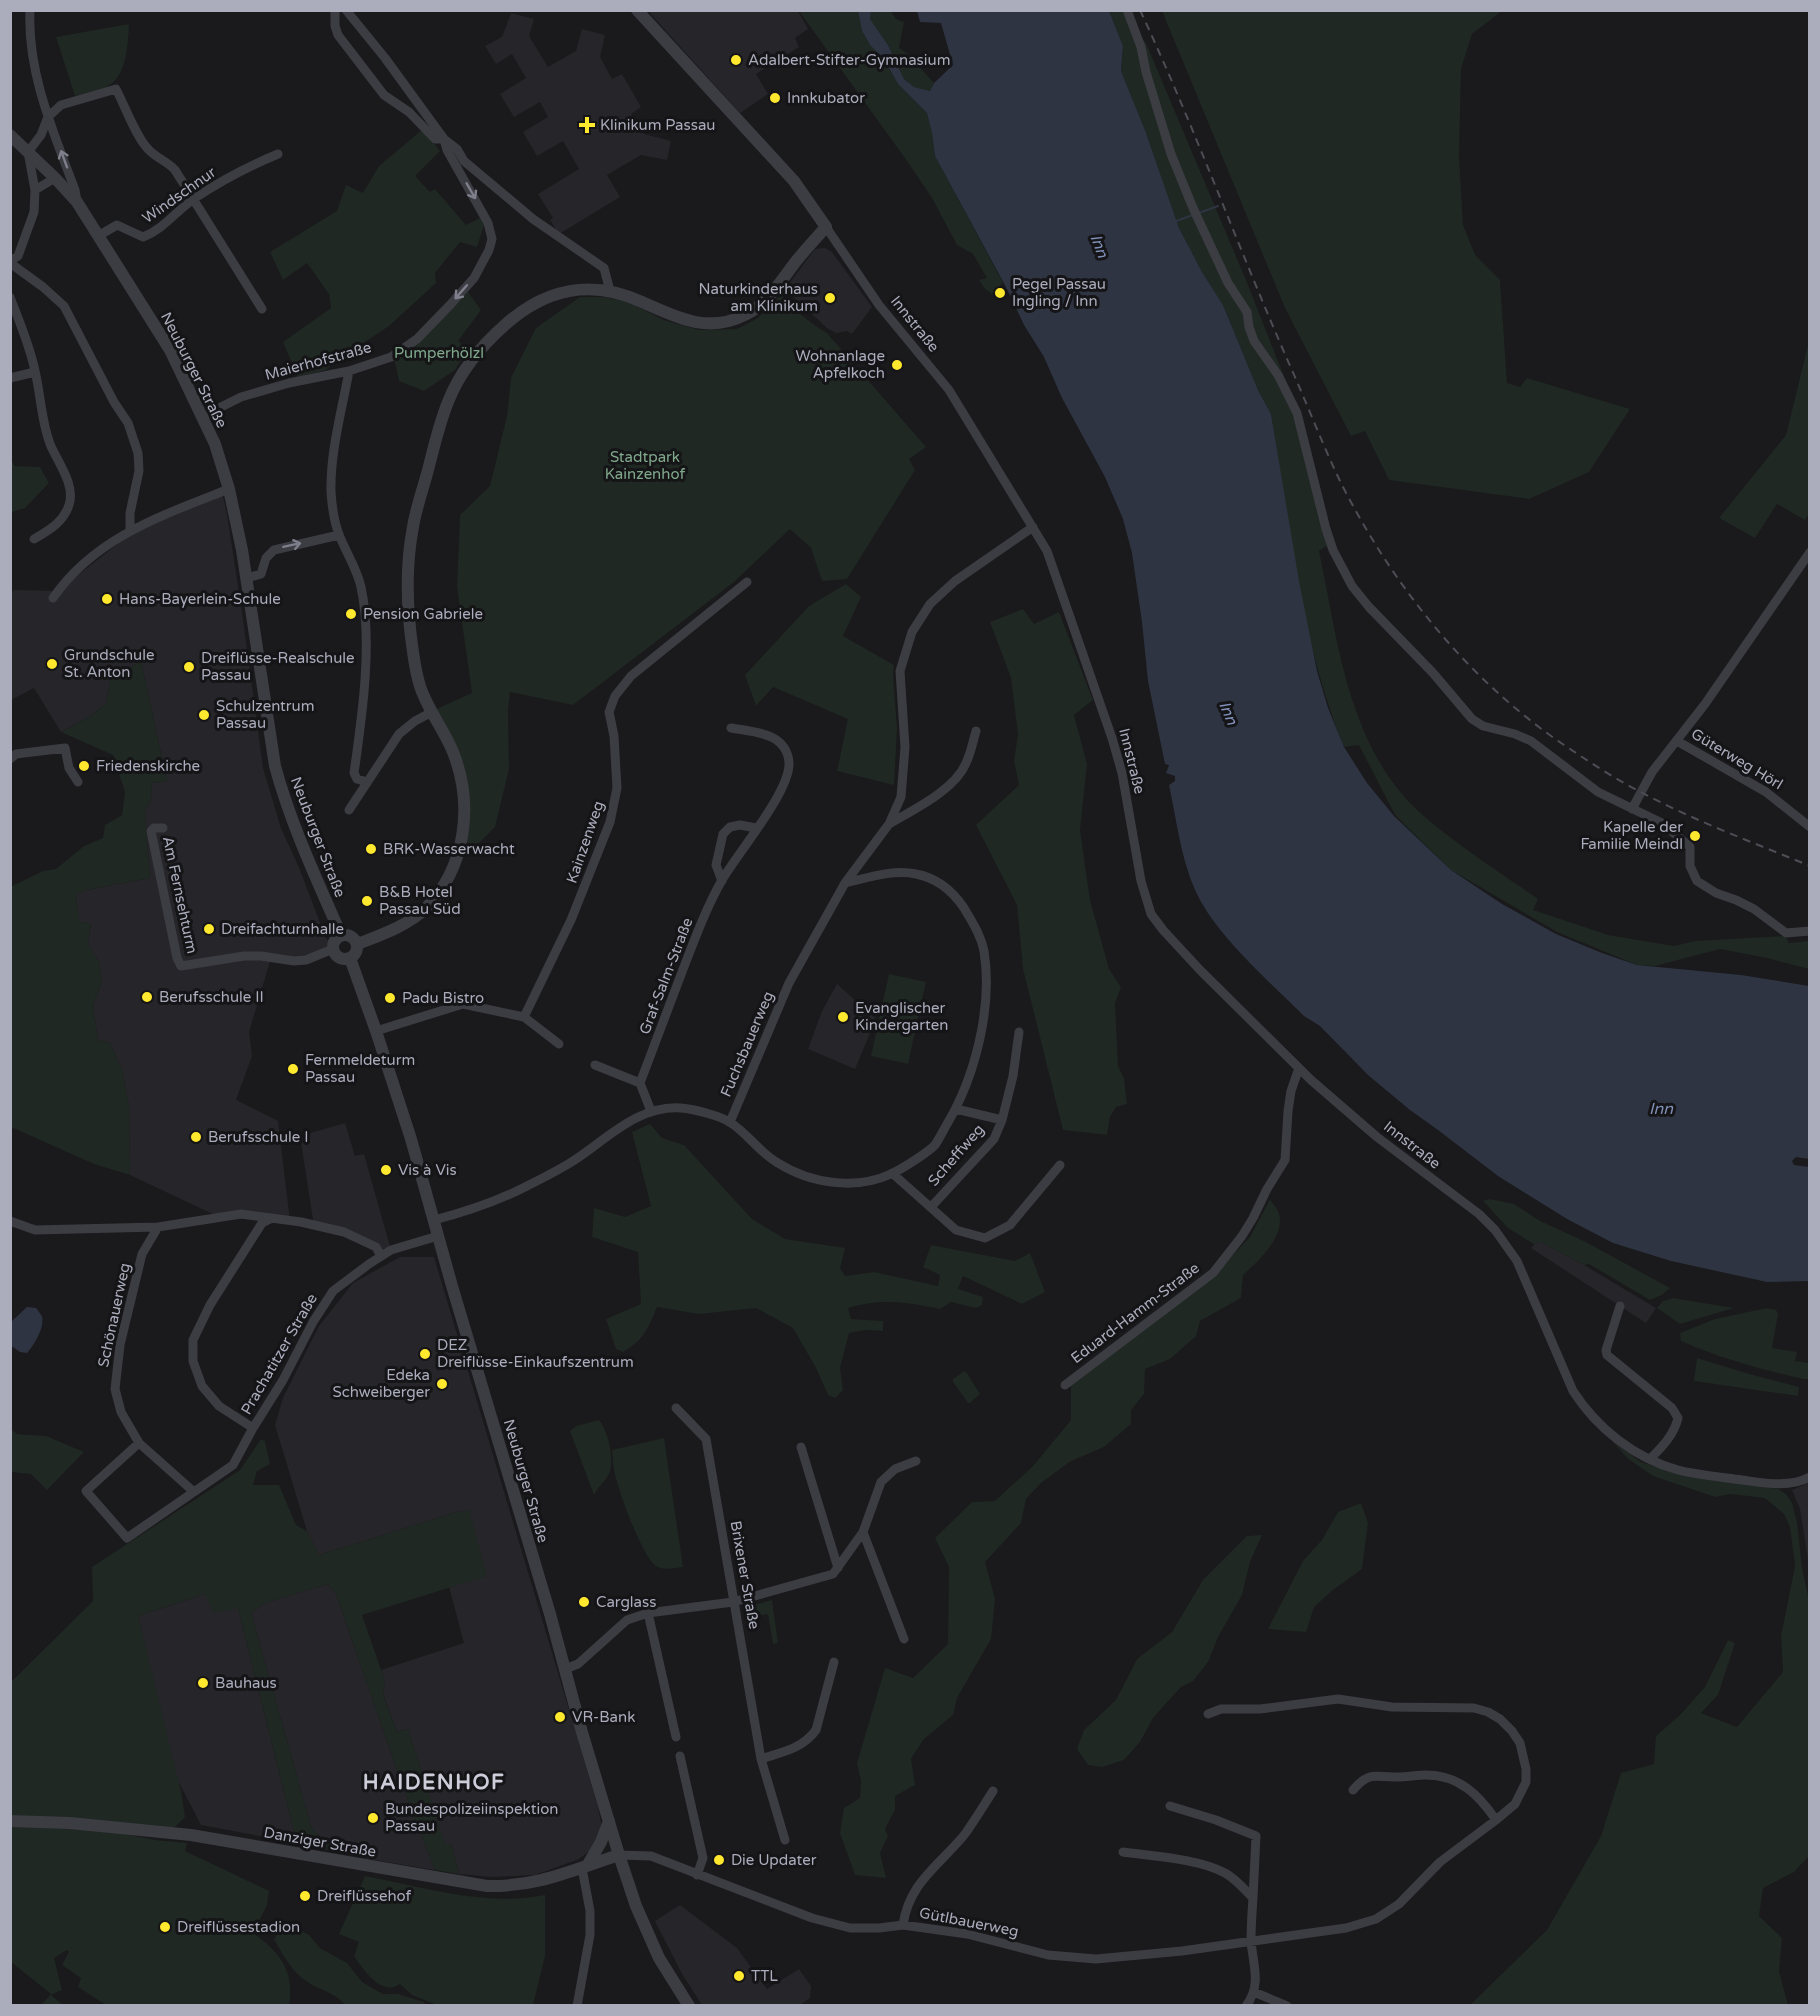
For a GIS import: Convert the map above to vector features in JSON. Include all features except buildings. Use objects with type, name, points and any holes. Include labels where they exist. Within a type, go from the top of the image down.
[{"type":"street","points":[[30,10],[33,61],[48,117],[75,190],[76,202]]},
{"type":"street","points":[[335,10],[335,26],[338,35],[375,85],[384,95],[409,112],[435,139],[444,139]]},
{"type":"street","points":[[346,10],[385,58],[444,139],[456,148],[465,161],[532,219],[604,268],[610,291]]},
{"type":"street","name":"Innstraße","points":[[637,10],[794,181],[879,305],[949,390],[978,441],[1033,527],[1052,566],[1112,738],[1122,773],[1140,881],[1151,914],[1162,930],[1299,1068],[1377,1137],[1479,1214],[1495,1230],[1517,1261],[1562,1368],[1584,1407],[1603,1428],[1626,1446],[1676,1469],[1762,1483],[1785,1484],[1809,1477]]},
{"type":"street","points":[[1127,10],[1142,47],[1146,72],[1171,154],[1228,283],[1247,312],[1254,341],[1278,375],[1296,413],[1333,550],[1353,586],[1369,607],[1433,673],[1472,718],[1483,726],[1515,734],[1531,741],[1598,792],[1662,823],[1690,847],[1690,866],[1697,880],[1716,893],[1754,909],[1786,933],[1809,931]]},
{"type":"street","points":[[130,530],[130,513],[139,471],[138,453],[128,423],[114,402],[64,306],[10,262],[18,256],[34,212],[35,189],[28,153],[41,135],[48,117],[61,105],[116,89],[147,149],[167,162],[194,199],[262,309]]},
{"type":"street","name":"Neuburger Straße","points":[[10,135],[55,177],[76,202],[170,350],[215,444],[228,489],[247,578],[269,732],[278,777],[309,862],[341,935]]},
{"type":"street","name":"Maierhofstraße","points":[[203,416],[241,396],[289,383],[349,371],[394,355],[417,339],[474,278],[489,250],[492,239],[488,223],[447,150],[444,139]]},
{"type":"street","name":"Windschnur","points":[[98,236],[117,225],[143,237],[153,233],[194,199],[240,170],[278,154]]},
{"type":"street","points":[[35,189],[55,177]]},
{"type":"street","points":[[358,944],[381,935],[424,909],[445,881],[459,852],[465,813],[463,784],[453,753],[423,695],[414,662],[410,633],[408,567],[417,509],[449,400],[457,383],[480,350],[511,320],[530,305],[571,290],[583,288],[629,296],[686,321],[712,323],[746,315],[763,302],[826,227]]},
{"type":"street","points":[[10,297],[36,372],[41,416],[50,444],[67,479],[70,496],[69,504],[59,523],[34,539]]},
{"type":"street","points":[[349,371],[331,480],[332,506],[339,535],[357,573],[364,608],[364,690],[354,773],[357,779],[367,782]]},
{"type":"street","points":[[10,378],[36,372]]},
{"type":"street","points":[[53,598],[69,577],[104,546],[130,530],[228,489]]},
{"type":"street","name":"Fuchsbauerweg","points":[[434,1220],[489,1203],[528,1186],[572,1162],[637,1117],[651,1111],[683,1108],[730,1122],[789,983],[845,883],[889,824],[901,797],[904,747],[900,671],[912,632],[930,604],[955,581],[1033,527]]},
{"type":"street","points":[[247,578],[261,574],[266,558],[274,550],[339,535]]},
{"type":"street","points":[[1632,808],[1652,772],[1677,741],[1809,552]]},
{"type":"street","name":"Kainzenweg","points":[[524,1017],[571,920],[610,822],[617,788],[614,736],[609,712],[615,696],[631,676],[747,582]]},
{"type":"street","points":[[349,810],[399,734],[415,721],[432,712]]},
{"type":"street","name":"Graf-Salm-Straße","points":[[640,1083],[694,940],[722,880],[774,804],[786,778],[789,762],[784,748],[772,736],[731,728]]},
{"type":"street","name":"Fuchsbauerweg","points":[[889,824],[947,788],[966,765],[976,731]]},
{"type":"street","name":"Güterweg Hörl","points":[[1677,741],[1767,792],[1809,827]]},
{"type":"street","points":[[10,759],[16,754],[65,747],[69,768],[78,783]]},
{"type":"street","points":[[722,880],[716,865],[723,834],[730,827],[740,825],[756,828]]},
{"type":"street","name":"Am Fernsehturm","points":[[163,828],[154,828],[151,831],[177,957],[182,966],[244,956],[306,960],[333,949]]},
{"type":"street","points":[[730,1122],[777,1163],[808,1177],[843,1184],[864,1183],[892,1173],[934,1146],[956,1109],[973,1071],[985,997],[984,951],[976,928],[957,897],[943,884],[916,874],[895,873],[845,883]]},
{"type":"street","points":[[341,935],[350,935],[358,944],[356,952],[350,958],[339,958],[333,949],[336,939],[341,935]]},
{"type":"street","name":"Neuburger Straße","points":[[350,958],[411,1140],[619,1855],[636,1906],[659,1958],[689,2006]]},
{"type":"street","points":[[376,1031],[463,1004],[524,1017],[559,1044]]},
{"type":"street","name":"Scheffweg","points":[[931,1207],[994,1139],[1002,1120],[1013,1076],[1019,1032]]},
{"type":"street","points":[[595,1065],[640,1083],[651,1111]]},
{"type":"street","name":"Eduard-Hamm-Straße","points":[[1065,1385],[1213,1273],[1242,1236],[1267,1188],[1285,1160],[1291,1091],[1299,1068]]},
{"type":"street","name":"Scheffweg","points":[[956,1109],[1002,1120]]},
{"type":"street","points":[[892,1173],[956,1230],[985,1238],[1010,1225],[1060,1165]]},
{"type":"street","points":[[10,1221],[35,1230],[158,1227],[241,1214],[344,1232],[376,1247],[381,1256]]},
{"type":"street","points":[[253,1428],[219,1406],[202,1386],[193,1361],[193,1340],[210,1305],[261,1223],[273,1218]]},
{"type":"street","name":"Schönauerweg","points":[[140,1443],[121,1412],[115,1389],[120,1345],[142,1254],[158,1227]]},
{"type":"street","name":"Prachatitzer Straße","points":[[140,1443],[86,1491],[127,1538],[233,1465],[283,1380],[313,1322],[333,1291],[391,1250],[438,1236]]},
{"type":"street","points":[[1620,1306],[1606,1350],[1607,1355],[1672,1408],[1678,1418],[1676,1427],[1668,1439],[1650,1459]]},
{"type":"street","name":"Brixener Straße","points":[[676,1408],[706,1439],[761,1759],[785,1840]]},
{"type":"street","points":[[140,1443],[194,1492]]},
{"type":"street","points":[[801,1447],[838,1568]]},
{"type":"street","points":[[565,1669],[578,1664],[627,1620],[648,1613],[733,1602],[833,1574],[863,1532],[881,1482],[895,1469],[916,1461]]},
{"type":"street","points":[[863,1532],[904,1639]]},
{"type":"street","points":[[648,1613],[676,1737]]},
{"type":"street","points":[[761,1759],[799,1747],[816,1730],[834,1662]]},
{"type":"street","name":"Gütlbauerweg","points":[[619,1855],[651,1856],[812,1918],[850,1928],[903,1925],[967,1934],[1048,1955],[1096,1959],[1182,1951],[1346,1928],[1376,1919],[1399,1904],[1440,1862],[1515,1804],[1526,1782],[1527,1769],[1520,1743],[1512,1731],[1488,1712],[1474,1708],[1392,1707],[1338,1699],[1260,1709],[1221,1708],[1208,1714]]},
{"type":"street","points":[[680,1756],[703,1858],[697,1875]]},
{"type":"street","points":[[1353,1790],[1362,1779],[1373,1776],[1392,1778],[1442,1776],[1457,1781],[1472,1791],[1483,1801],[1497,1820]]},
{"type":"street","points":[[903,1925],[905,1909],[922,1878],[965,1834],[993,1791]]},
{"type":"street","points":[[1170,1806],[1216,1820],[1256,1836],[1251,1940],[1256,1974],[1254,1992],[1246,2006]]},
{"type":"street","name":"Danziger Straße","points":[[10,1821],[70,1823],[191,1835],[488,1886],[507,1886],[556,1878],[619,1855]]},
{"type":"street","points":[[577,2006],[590,1935],[590,1911],[584,1867],[601,1842],[609,1821]]},
{"type":"street","points":[[1123,1852],[1189,1861],[1223,1872],[1237,1881],[1253,1898]]},
{"type":"street","points":[[1254,1992],[1287,2006]]},
{"type":"shaded area","name":"Adalbert-Stifter-Gymnasium","points":[[648,11],[798,11],[808,29],[795,38],[799,47],[756,74],[768,94],[740,113]]},
{"type":"shaded area","name":"Klinikum Passau","points":[[511,13],[534,19],[529,36],[548,67],[576,51],[582,29],[605,35],[600,57],[612,79],[622,74],[641,107],[631,114],[644,134],[671,141],[667,160],[641,155],[607,175],[620,197],[559,234],[550,220],[553,218],[538,194],[579,169],[563,141],[537,156],[523,132],[548,117],[540,102],[514,117],[500,94],[526,78],[512,54],[496,64],[485,46],[502,37]]},
{"type":"shaded area","name":"Naturkinderhaus am Klinikum","points":[[825,248],[832,252],[872,307],[852,334],[847,331],[836,333],[827,328],[785,289],[815,249]]},
{"type":"shaded area","points":[[222,492],[242,612],[263,768],[281,828],[325,936],[333,949],[308,960],[271,958],[249,1032],[252,1056],[236,1100],[278,1121],[290,1221],[219,1217],[130,1175],[129,1107],[122,1070],[110,1043],[98,1040],[93,1006],[102,981],[99,962],[88,944],[91,924],[79,922],[76,895],[86,890],[150,878],[145,812],[151,800],[152,783],[167,781],[141,661],[110,680],[106,704],[91,716],[61,732],[34,688],[11,700],[11,592],[14,590],[58,591],[139,527]]},
{"type":"shaded area","points":[[837,984],[876,1019],[855,1069],[808,1049],[822,1011]]},
{"type":"shaded area","points":[[345,1123],[355,1156],[364,1154],[391,1250],[380,1256],[375,1247],[314,1226],[300,1136]]},
{"type":"shaded area","points":[[1537,1242],[1584,1265],[1656,1308],[1646,1323],[1531,1248]]},
{"type":"shaded area","points":[[400,1257],[434,1257],[598,1807],[600,1833],[590,1851],[577,1860],[535,1875],[491,1877],[459,1874],[451,1844],[445,1846],[408,1729],[397,1732],[383,1694],[385,1681],[381,1670],[464,1643],[448,1583],[468,1510],[319,1555],[307,1531],[275,1425],[283,1398],[319,1326],[353,1283]]},
{"type":"shaded area","points":[[1809,1483],[1809,1566],[1800,1509],[1792,1490]]},
{"type":"shaded area","points":[[328,1584],[336,1594],[405,1793],[435,1870],[369,1859],[317,1836],[311,1827],[251,1612],[268,1602]]},
{"type":"shaded area","points":[[205,1594],[238,1608],[297,1843],[201,1825],[175,1775],[138,1616]]},
{"type":"shaded area","points":[[680,1905],[737,1948],[767,1989],[799,1969],[811,1986],[810,1998],[800,2005],[702,2005],[682,1974],[655,1921]]},
{"type":"green space","points":[[799,11],[858,11],[862,31],[870,45],[884,59],[898,84],[927,113],[935,156],[1003,283],[992,294],[979,280],[987,278],[973,254],[957,245],[932,198]]},
{"type":"green space","points":[[871,11],[891,11],[896,19],[904,22],[899,48],[908,54],[934,83],[930,91],[913,87],[904,79],[888,45],[870,19]]},
{"type":"green space","points":[[1109,11],[1124,11],[1131,25],[1146,43],[1246,280],[1300,417],[1328,545],[1319,551],[1340,654],[1360,721],[1374,753],[1393,782],[1416,809],[1445,833],[1538,899],[1533,910],[1608,935],[1674,946],[1695,941],[1785,936],[1789,943],[1809,941],[1809,969],[1720,949],[1655,966],[1637,965],[1557,932],[1451,870],[1395,815],[1359,745],[1344,747],[1329,707],[1307,625],[1298,583],[1271,414],[1258,390],[1223,305],[1202,272],[1179,228],[1145,130],[1121,71],[1123,46]]},
{"type":"green space","points":[[1162,11],[1502,11],[1472,34],[1461,69],[1459,157],[1463,225],[1475,255],[1500,280],[1507,383],[1520,387],[1527,378],[1630,409],[1589,472],[1529,499],[1389,480],[1365,431],[1351,436],[1285,308]]},
{"type":"green space","points":[[129,24],[125,58],[119,75],[104,88],[75,96],[56,37]]},
{"type":"green space","points":[[423,129],[440,151],[415,176],[430,192],[435,189],[466,225],[480,218],[484,225],[477,247],[460,242],[435,273],[436,283],[389,326],[342,354],[326,370],[298,377],[283,342],[331,308],[329,294],[307,263],[283,280],[270,252],[337,211],[346,185],[363,193],[379,166]]},
{"type":"green space","name":"Pumperhölzl","points":[[468,292],[481,310],[458,341],[468,349],[455,370],[424,391],[399,381],[394,358],[419,342]]},
{"type":"green space","name":"Stadtpark Kainzenhof","points":[[781,295],[808,321],[827,333],[926,447],[909,459],[915,470],[847,579],[822,581],[811,548],[790,529],[734,582],[573,705],[510,692],[509,769],[495,827],[475,847],[459,852],[463,784],[432,711],[472,693],[457,587],[460,515],[490,486],[507,416],[511,378],[536,328],[580,297],[603,297],[628,302],[664,320],[699,330],[737,329],[758,318]]},
{"type":"green space","points":[[1808,345],[1809,513],[1805,520],[1777,504],[1755,538],[1719,518],[1786,435]]},
{"type":"green space","points":[[11,460],[15,466],[40,467],[49,483],[25,508],[12,512]]},
{"type":"green space","points":[[846,584],[861,597],[843,636],[894,665],[897,729],[894,785],[837,771],[848,719],[773,687],[756,706],[745,675],[809,606]]},
{"type":"green space","points":[[1023,609],[1034,624],[1059,612],[1093,700],[1074,715],[1087,764],[1080,830],[1090,900],[1109,969],[1121,987],[1115,1003],[1118,1066],[1124,1078],[1127,1104],[1116,1107],[1110,1117],[1107,1135],[1063,1130],[1023,969],[1017,905],[976,825],[1019,785],[1014,761],[1018,734],[1011,678],[990,622]]},
{"type":"green space","points":[[141,661],[167,781],[152,783],[151,800],[145,812],[150,878],[86,890],[76,895],[79,922],[91,923],[88,944],[99,962],[102,981],[93,1006],[98,1040],[110,1043],[122,1070],[129,1107],[130,1175],[94,1164],[11,1127],[10,887],[43,871],[56,869],[84,846],[103,838],[105,825],[122,815],[125,792],[113,755],[61,732],[91,716],[106,704],[110,680]]},
{"type":"green space","points":[[889,974],[926,982],[908,1064],[871,1056]]},
{"type":"green space","points":[[650,1124],[662,1138],[684,1145],[752,1219],[785,1239],[845,1248],[840,1268],[845,1276],[874,1272],[938,1286],[940,1275],[923,1267],[931,1245],[1015,1261],[1030,1253],[1045,1292],[1022,1304],[963,1276],[958,1289],[983,1297],[982,1305],[976,1308],[951,1302],[940,1309],[883,1302],[848,1308],[851,1319],[883,1321],[883,1331],[865,1330],[849,1333],[840,1368],[843,1390],[835,1398],[828,1395],[816,1368],[793,1328],[756,1308],[699,1314],[657,1307],[644,1333],[636,1343],[623,1352],[616,1349],[606,1319],[641,1304],[638,1252],[592,1237],[594,1208],[625,1217],[651,1206],[632,1132]]},
{"type":"green space","points":[[1270,1199],[1278,1211],[1279,1229],[1270,1247],[1243,1275],[1241,1298],[1200,1321],[1196,1336],[1170,1359],[1145,1369],[1144,1394],[1131,1410],[1131,1424],[1104,1447],[1071,1461],[1041,1483],[1026,1499],[1021,1523],[985,1562],[995,1599],[991,1639],[957,1698],[953,1715],[923,1740],[911,1759],[915,1785],[895,1796],[895,1810],[885,1829],[888,1836],[880,1853],[886,1878],[855,1875],[840,1833],[844,1808],[860,1798],[861,1781],[857,1763],[885,1668],[913,1678],[948,1644],[949,1567],[935,1538],[972,1502],[995,1501],[1033,1466],[1071,1420],[1071,1383],[1214,1275],[1250,1237]]},
{"type":"green space","points":[[1490,1199],[1514,1204],[1540,1221],[1584,1241],[1670,1288],[1662,1295],[1650,1300],[1589,1264],[1584,1265],[1541,1242],[1535,1245],[1508,1228],[1483,1201]]},
{"type":"green space","points":[[1673,1298],[1734,1308],[1680,1324],[1657,1308],[1663,1301]]},
{"type":"green space","points":[[1767,1308],[1776,1310],[1778,1314],[1772,1348],[1797,1352],[1795,1361],[1809,1363],[1809,1379],[1741,1363],[1681,1341],[1680,1333],[1715,1319]]},
{"type":"green space","points":[[1697,1358],[1799,1387],[1798,1396],[1694,1381]]},
{"type":"green space","points":[[966,1372],[980,1394],[970,1403],[953,1382],[953,1379]]},
{"type":"green space","points":[[599,1420],[611,1452],[611,1465],[607,1478],[594,1495],[570,1431],[576,1426]]},
{"type":"green space","points":[[10,1428],[17,1434],[46,1436],[84,1452],[47,1490],[31,1474],[11,1472]]},
{"type":"green space","points":[[664,1438],[683,1567],[670,1569],[656,1566],[639,1539],[618,1486],[612,1450]]},
{"type":"green space","points":[[261,1439],[265,1441],[270,1464],[257,1471],[253,1485],[279,1485],[296,1525],[307,1531],[319,1555],[469,1510],[487,1576],[362,1615],[385,1681],[383,1695],[397,1732],[408,1729],[445,1845],[451,1844],[459,1874],[435,1870],[405,1793],[336,1594],[328,1584],[268,1602],[251,1612],[311,1827],[318,1836],[369,1859],[297,1843],[238,1608],[214,1613],[205,1594],[138,1616],[181,1791],[185,1817],[174,1828],[76,1824],[155,1840],[187,1843],[185,1851],[269,1891],[267,1905],[253,1933],[271,1947],[283,1963],[290,1982],[289,2005],[106,2005],[78,1987],[81,1978],[62,1965],[69,1952],[67,1950],[54,1958],[62,1990],[51,1995],[63,2005],[41,2005],[51,1994],[11,1962],[11,1682],[93,1601],[92,1567],[240,1470]]},
{"type":"green space","points":[[1613,1442],[1641,1462],[1676,1473],[1778,1489],[1786,1494],[1792,1503],[1809,1600],[1809,1856],[1794,1872],[1763,1888],[1759,1916],[1782,1938],[1779,1971],[1788,2005],[1469,2006],[1547,1930],[1601,1836],[1621,1773],[1654,1764],[1656,1736],[1680,1715],[1705,1687],[1728,1640],[1735,1643],[1718,1695],[1701,1713],[1737,1727],[1783,1672],[1781,1636],[1795,1566],[1790,1527],[1784,1514],[1765,1498],[1730,1494],[1715,1497],[1653,1476],[1627,1458]]},
{"type":"green space","points":[[1361,1503],[1368,1523],[1362,1569],[1314,1607],[1306,1632],[1268,1629],[1303,1561],[1322,1540],[1338,1512]]},
{"type":"green space","points":[[1262,1535],[1250,1562],[1242,1595],[1218,1637],[1208,1662],[1193,1681],[1181,1687],[1153,1718],[1140,1742],[1124,1760],[1102,1767],[1088,1765],[1077,1749],[1084,1730],[1116,1700],[1137,1659],[1172,1632],[1203,1580],[1247,1536]]},
{"type":"green space","points":[[772,1600],[778,1643],[773,1644],[768,1614],[749,1618],[747,1607]]},
{"type":"green space","points":[[365,1876],[477,1897],[500,1899],[545,1895],[545,1956],[533,2005],[437,2005],[412,1995],[400,1984],[393,1987],[380,1985],[354,1956],[359,1942],[339,1934]]},
{"type":"green space","points":[[286,1922],[309,1935],[320,1948],[347,1963],[362,1982],[383,1994],[398,1994],[424,2002],[425,2005],[345,2005],[333,1995],[303,1979],[288,1963],[274,1939]]},
{"type":"water","name":"Inn","points":[[858,11],[871,11],[870,19],[888,45],[904,79],[914,87],[930,91],[934,83],[953,65],[941,23],[920,22],[917,11],[1109,11],[1123,46],[1121,71],[1145,130],[1179,228],[1202,272],[1223,305],[1258,390],[1271,414],[1299,581],[1317,671],[1328,708],[1344,747],[1367,783],[1394,816],[1451,870],[1502,904],[1556,934],[1637,965],[1741,975],[1809,986],[1809,1159],[1796,1157],[1792,1161],[1794,1165],[1809,1167],[1809,1281],[1767,1282],[1671,1261],[1613,1243],[1567,1219],[1498,1176],[1410,1110],[1368,1075],[1320,1026],[1304,1016],[1261,974],[1207,912],[1192,883],[1180,841],[1169,785],[1175,781],[1175,776],[1166,773],[1169,765],[1165,764],[1148,681],[1132,553],[1123,519],[1105,477],[1062,398],[1044,357],[1024,325],[935,156],[927,113],[898,84],[884,59],[870,45],[862,31]]},
{"type":"water","points":[[27,1307],[36,1308],[43,1321],[33,1346],[27,1353],[20,1352],[10,1345],[12,1321]]},
{"type":"waterway","points":[[1199,213],[1218,206]]},
{"type":"waterway","points":[[1176,221],[1193,215]]},
{"type":"railway","points":[[1140,10],[1334,469],[1384,558],[1409,594],[1465,661],[1496,691],[1564,745],[1618,780],[1658,801],[1810,866]]},
{"type":"place","name":"Adalbert-Stifter-Gymnasium","points":[[736,60]]},
{"type":"place","name":"Innkubator","points":[[775,98]]},
{"type":"place","name":"Klinikum Passau","points":[[587,125]]},
{"type":"place","name":"Pegel Passau Ingling / Inn","points":[[1000,293]]},
{"type":"place","name":"Naturkinderhaus am Klinikum","points":[[830,298]]},
{"type":"place","name":"Wohnanlage Apfelkoch","points":[[897,365]]},
{"type":"place","name":"Hans-Bayerlein-Schule","points":[[107,599]]},
{"type":"place","name":"Pension Gabriele","points":[[351,614]]},
{"type":"place","name":"Grundschule St. Anton","points":[[52,664]]},
{"type":"place","name":"Dreiflüsse-Realschule Passau","points":[[189,667]]},
{"type":"place","name":"Schulzentrum Passau","points":[[204,715]]},
{"type":"place","name":"Friedenskirche","points":[[84,766]]},
{"type":"place","name":"Kapelle der Familie Meindl","points":[[1695,836]]},
{"type":"place","name":"BRK-Wasserwacht","points":[[371,849]]},
{"type":"place","name":"B&B Hotel Passau Süd","points":[[367,901]]},
{"type":"place","name":"Dreifachturnhalle","points":[[209,929]]},
{"type":"place","name":"Berufsschule II","points":[[147,997]]},
{"type":"place","name":"Padu Bistro","points":[[390,998]]},
{"type":"place","name":"Evanglischer Kindergarten","points":[[843,1017]]},
{"type":"place","name":"Fernmeldeturm Passau","points":[[293,1069]]},
{"type":"place","name":"Berufsschule I","points":[[196,1137]]},
{"type":"place","name":"Vis à Vis","points":[[386,1170]]},
{"type":"place","name":"DEZ Dreiflüsse-Einkaufszentrum","points":[[425,1354]]},
{"type":"place","name":"Edeka Schweiberger","points":[[442,1384]]},
{"type":"place","name":"Carglass","points":[[584,1602]]},
{"type":"place","name":"Bauhaus","points":[[203,1683]]},
{"type":"place","name":"VR-Bank","points":[[560,1717]]},
{"type":"place","name":"Bundespolizeiinspektion Passau","points":[[373,1818]]},
{"type":"place","name":"Die Updater","points":[[719,1860]]},
{"type":"place","name":"Dreiflüssehof","points":[[305,1896]]},
{"type":"place","name":"Dreiflüssestadion","points":[[165,1927]]},
{"type":"place","name":"TTL","points":[[739,1976]]},
{"type":"district","name":"HAIDENHOF","points":[[434,1782]]}]
